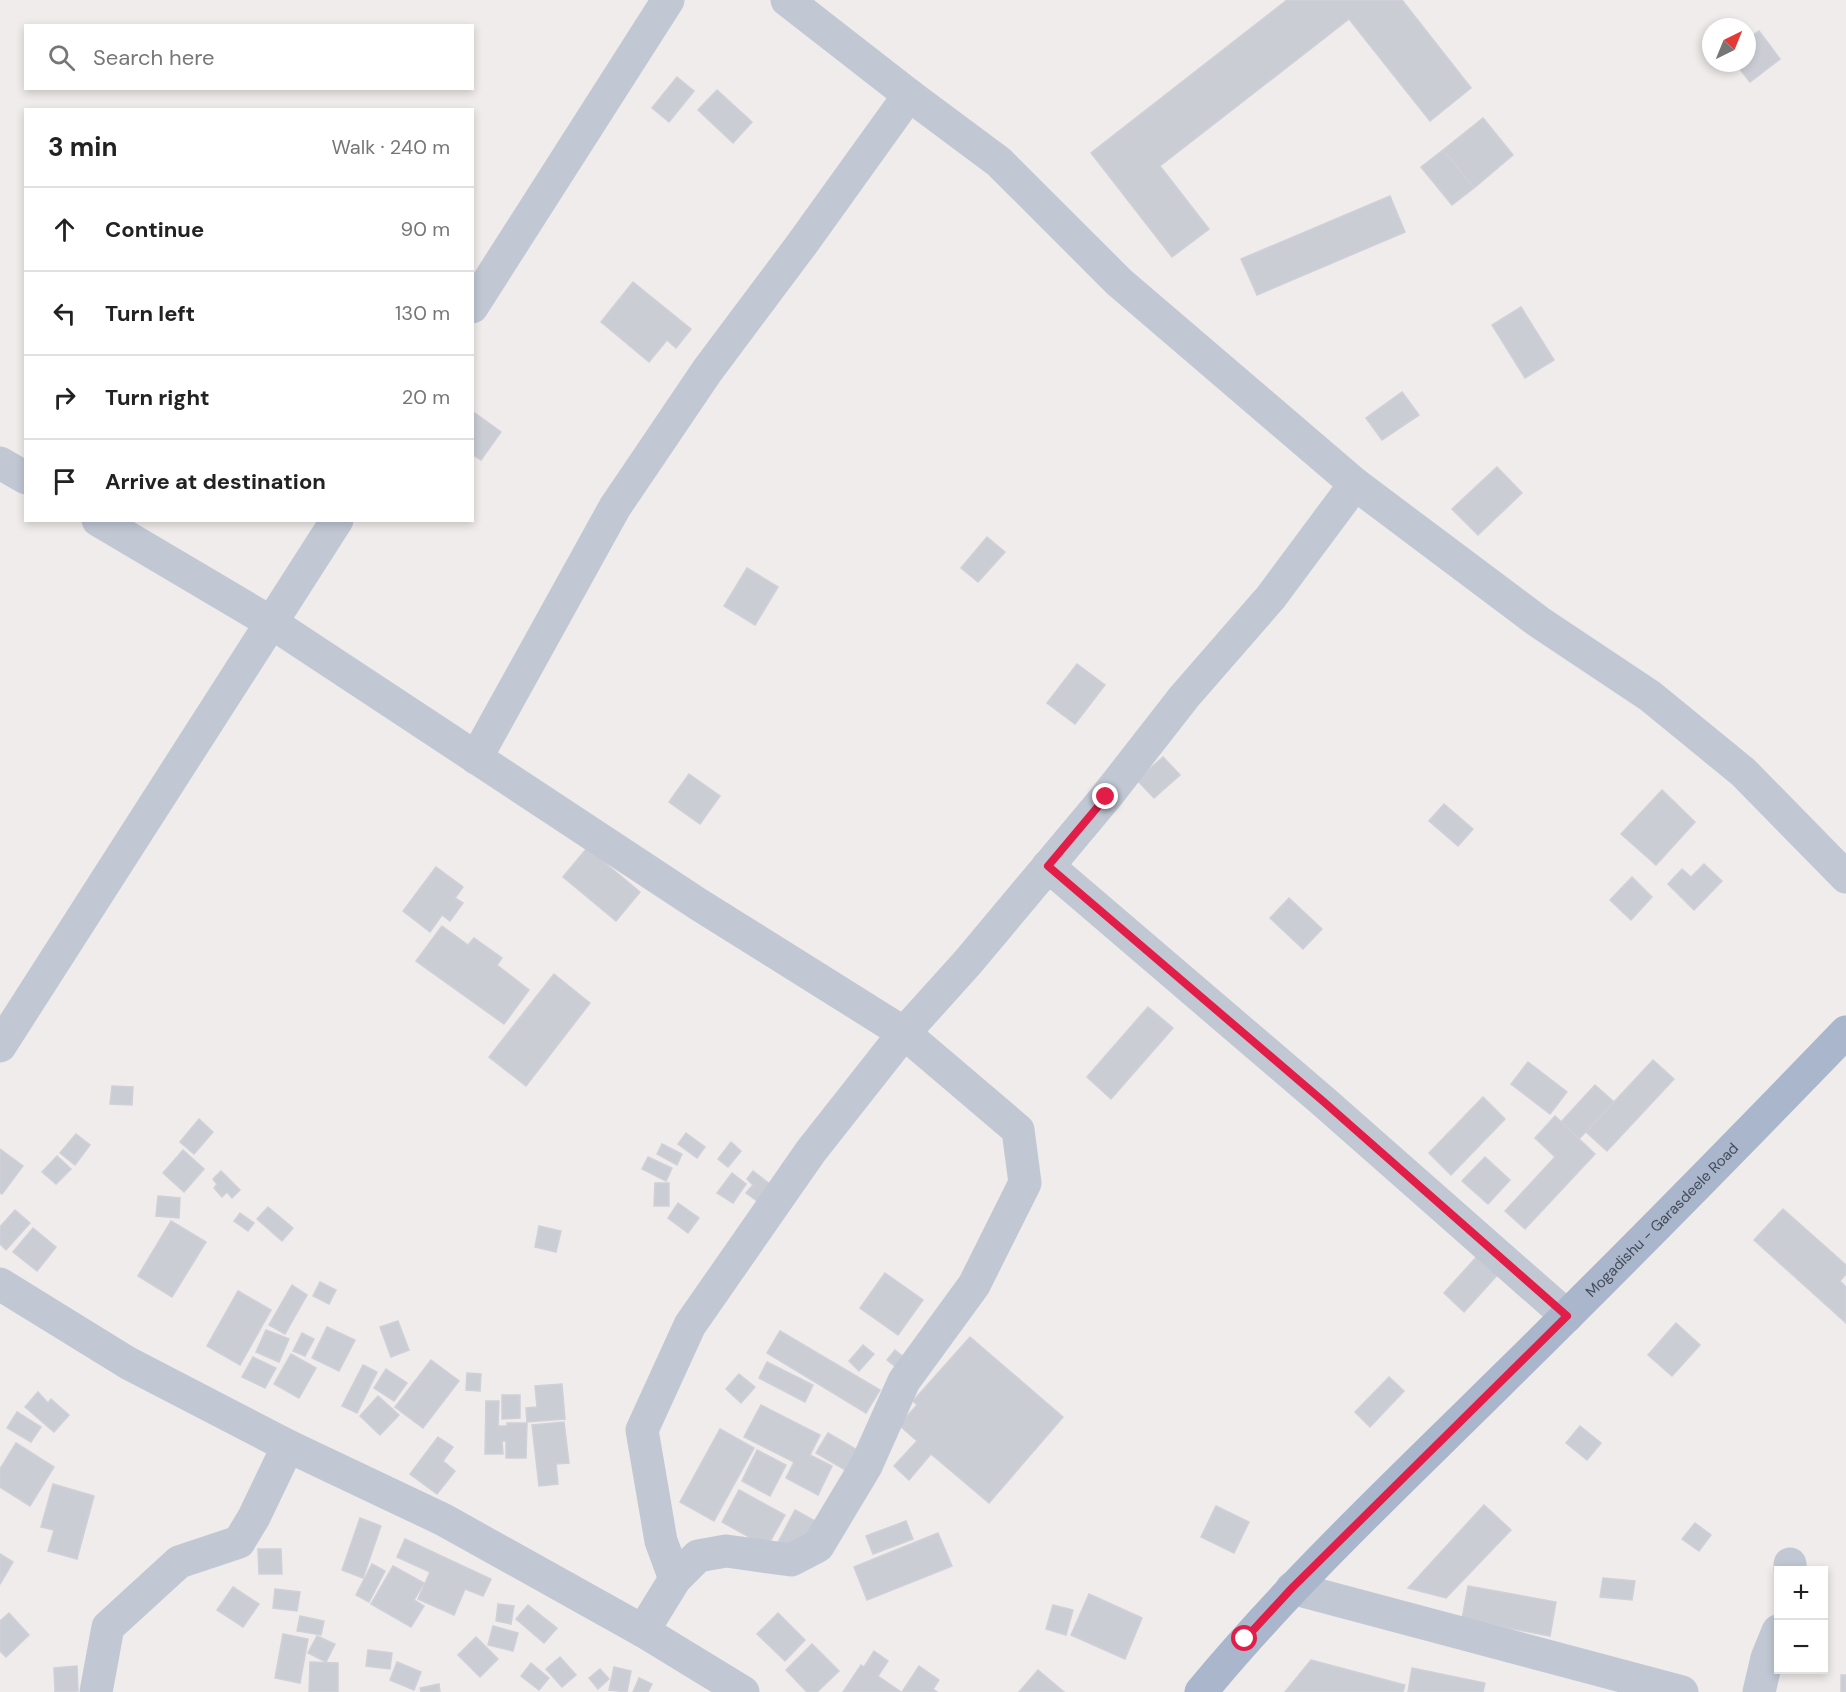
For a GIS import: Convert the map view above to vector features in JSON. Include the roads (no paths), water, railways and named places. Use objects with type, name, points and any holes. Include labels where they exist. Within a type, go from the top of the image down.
[{"type":"main road","name":"Mogadishu - Garasdeele Road","points":[[1201,1692],[1292,1588],[1843,1039]]},
{"type":"street","points":[[474,305],[668,0]]},
{"type":"street","points":[[787,0],[999,162],[1119,282],[1355,484],[1539,622],[1650,696],[1743,772],[1846,877]]},
{"type":"street","points":[[476,758],[615,507],[707,371],[909,95]]},
{"type":"street","points":[[0,463],[24,477]]},
{"type":"street","points":[[675,1579],[661,1541],[642,1430],[690,1325],[811,1151],[904,1033],[968,962],[1106,797],[1184,697],[1271,597],[1355,484]]},
{"type":"street","points":[[101,522],[272,622],[698,904],[904,1033],[1018,1130],[1025,1183],[974,1285],[904,1381],[866,1466],[818,1546],[791,1560],[726,1551],[698,1556],[675,1579],[643,1631]]},
{"type":"street","points":[[0,1046],[336,522]]},
{"type":"street","points":[[1048,866],[1324,1102],[1567,1316]]},
{"type":"street","points":[[0,1284],[128,1363],[288,1446],[444,1520],[643,1631],[743,1692]]},
{"type":"street","points":[[96,1692],[108,1627],[179,1562],[239,1542],[254,1517],[288,1446]]},
{"type":"street","points":[[1292,1588],[1682,1692]]},
{"type":"street","points":[[1759,1692],[1767,1658],[1774,1642]]}]
